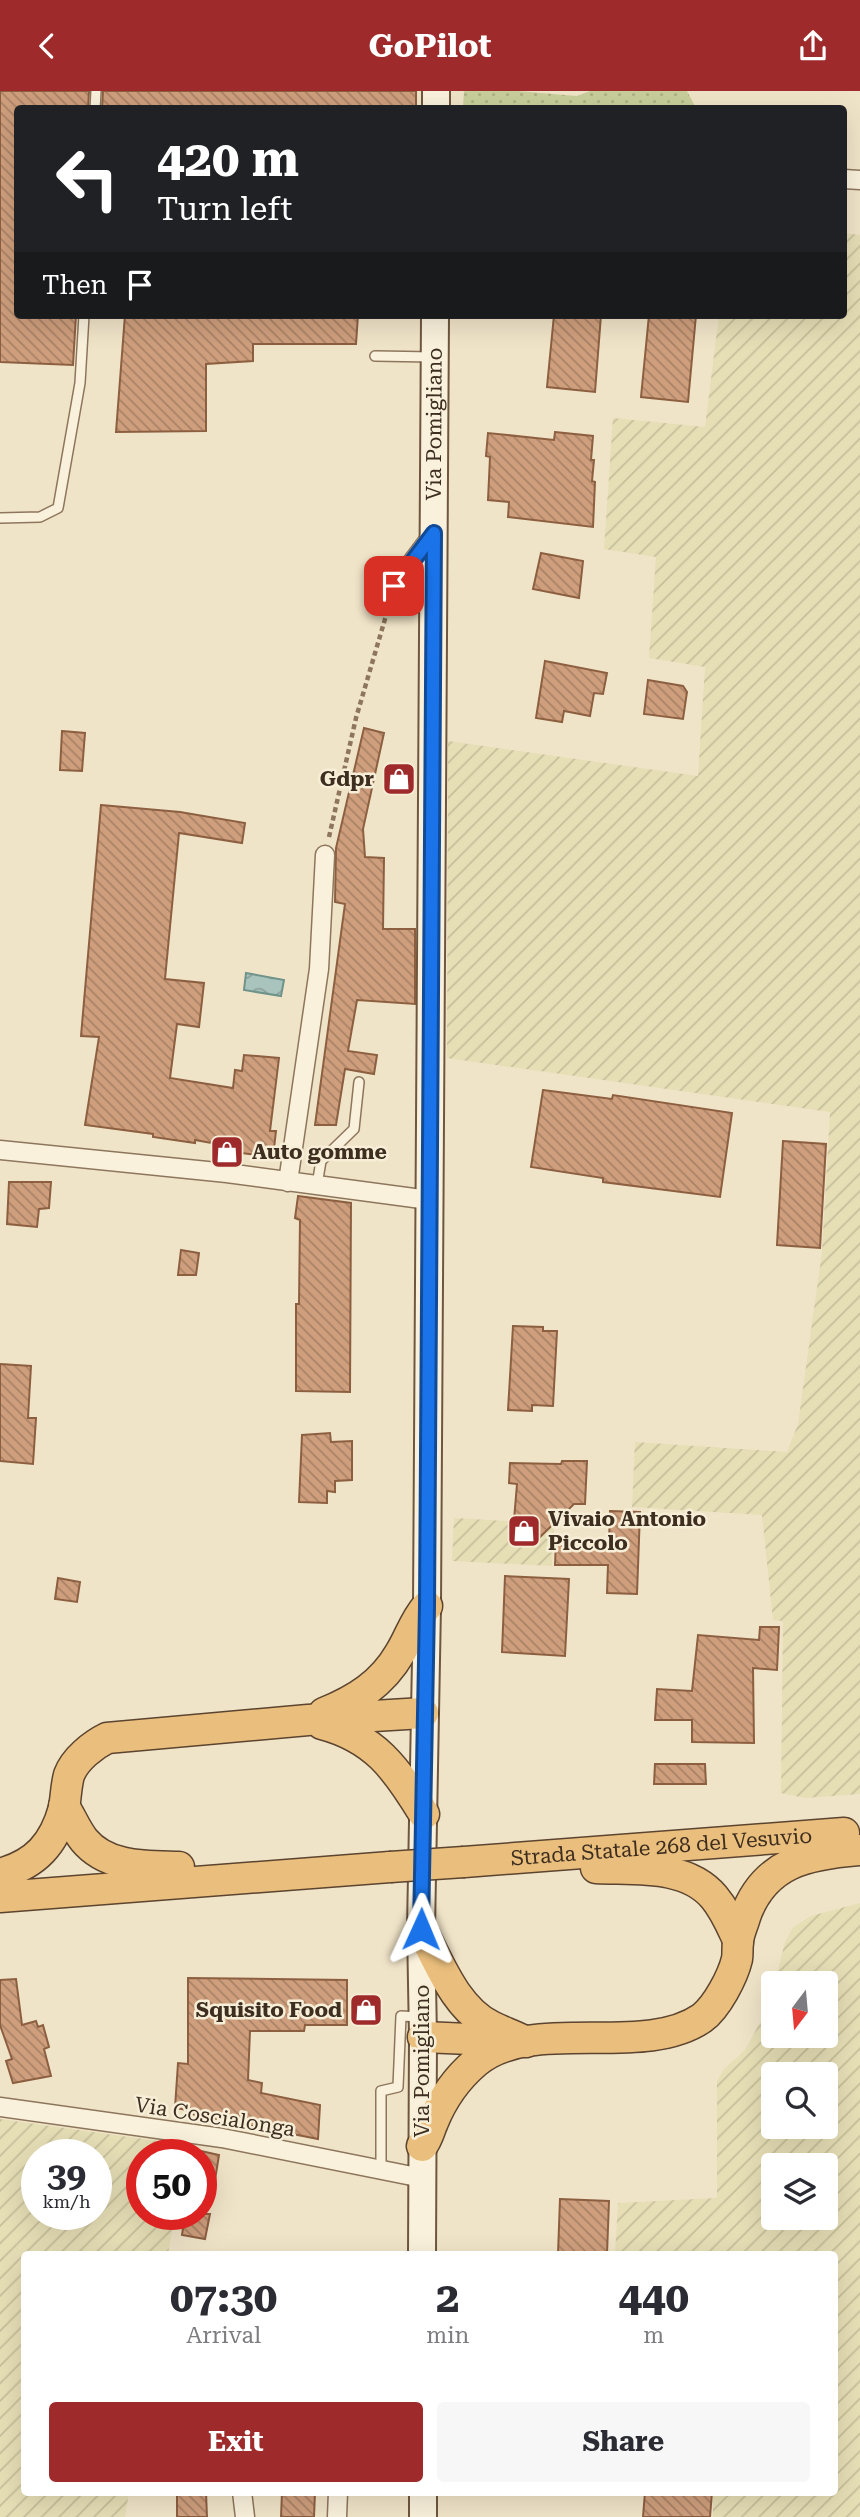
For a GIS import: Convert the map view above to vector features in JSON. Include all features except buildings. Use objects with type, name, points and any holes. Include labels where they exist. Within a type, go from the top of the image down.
[{"type":"highway","points":[[308,1720],[353,1701],[383,1679],[401,1652],[415,1620],[427,1607]]},
{"type":"highway","points":[[0,1874],[19,1869],[40,1854],[54,1835],[64,1806],[70,1773],[93,1745],[107,1738],[423,1713]]},
{"type":"highway","points":[[308,1720],[347,1730],[378,1751],[424,1814]]},
{"type":"highway","points":[[64,1806],[83,1839],[100,1855],[123,1863],[301,1874]]},
{"type":"highway","name":"Strada Statale 268 del Vesuvio","points":[[301,1874],[860,1832]]},
{"type":"highway","points":[[422,2146],[453,2087],[464,2074],[490,2053],[508,2044],[679,2030],[705,2016],[727,1986],[737,1958],[738,1940],[749,1907],[762,1886],[781,1867],[800,1859],[860,1850]]},
{"type":"highway","points":[[505,1859],[564,1867],[661,1870],[684,1877],[700,1884],[713,1896],[726,1913],[738,1940]]},
{"type":"highway","points":[[0,1897],[301,1874]]},
{"type":"highway","points":[[421,1929],[453,1991],[465,2004],[491,2026],[512,2033],[526,2042]]},
{"type":"highway","points":[[423,2027],[526,2042]]},
{"type":"main road","name":"Via Pomigliano","points":[[422,2251],[421,1929],[427,1607],[435,319]]},
{"type":"main road","points":[[423,2496],[423,2517]]},
{"type":"street","points":[[394,586],[434,533]]},
{"type":"street","points":[[288,1182],[319,969],[325,855]]},
{"type":"street","points":[[0,1150],[227,1173],[429,1200]]},
{"type":"street","name":"Via Coscialonga","points":[[0,2108],[222,2138],[422,2178]]},
{"type":"street","points":[[242,2496],[245,2517]]},
{"type":"street","points":[[337,2517],[338,2496]]},
{"type":"lane","points":[[0,518],[40,517],[58,508],[80,383],[84,319]]},
{"type":"lane","points":[[375,356],[435,357]]},
{"type":"lane","points":[[317,1185],[321,1161],[354,1129],[359,1082]]},
{"type":"lane","points":[[227,1173],[232,1152]]},
{"type":"lane","points":[[381,2170],[381,2091],[398,2087],[401,2016],[423,2027]]},
{"type":"path","points":[[325,855],[356,718],[394,586]]},
{"type":"shaded area","points":[[847,233],[860,235],[860,1794],[805,1798],[781,1793],[783,1621],[773,1620],[762,1515],[632,1507],[635,1442],[787,1452],[798,1424],[822,1252],[830,1112],[447,1058],[448,741],[698,776],[705,667],[649,658],[656,557],[604,549],[613,418],[705,427],[718,319],[847,319]]},
{"type":"shaded area","points":[[454,1518],[554,1524],[552,1566],[452,1561]]},
{"type":"shaded area","points":[[860,1903],[860,2517],[713,2517],[713,2496],[838,2496],[838,2251],[615,2251],[618,2203],[717,2198],[717,2081],[724,2069],[745,2050],[761,2021],[761,2048],[838,2048],[838,1971],[778,1971],[785,1942],[793,1927],[811,1916]]},
{"type":"shaded area","points":[[0,2119],[143,2139],[126,2139],[126,2230],[172,2230],[169,2251],[21,2251],[21,2496],[128,2496],[125,2517],[0,2517]]},
{"type":"green space","points":[[464,91],[518,91],[577,96],[590,91],[687,91],[694,105],[463,105]]},
{"type":"water","points":[[246,973],[284,980],[281,996],[244,990]]},
{"type":"place","name":"Gdpr","points":[[399,779]]},
{"type":"place","name":"Auto gomme","points":[[227,1152]]},
{"type":"place","name":"Vivaio Antonio Piccolo","points":[[524,1531]]},
{"type":"place","name":"Squisito Food","points":[[366,2010]]},
{"type":"route","points":[[394,586],[434,533],[429,1394],[421,1929]]}]
